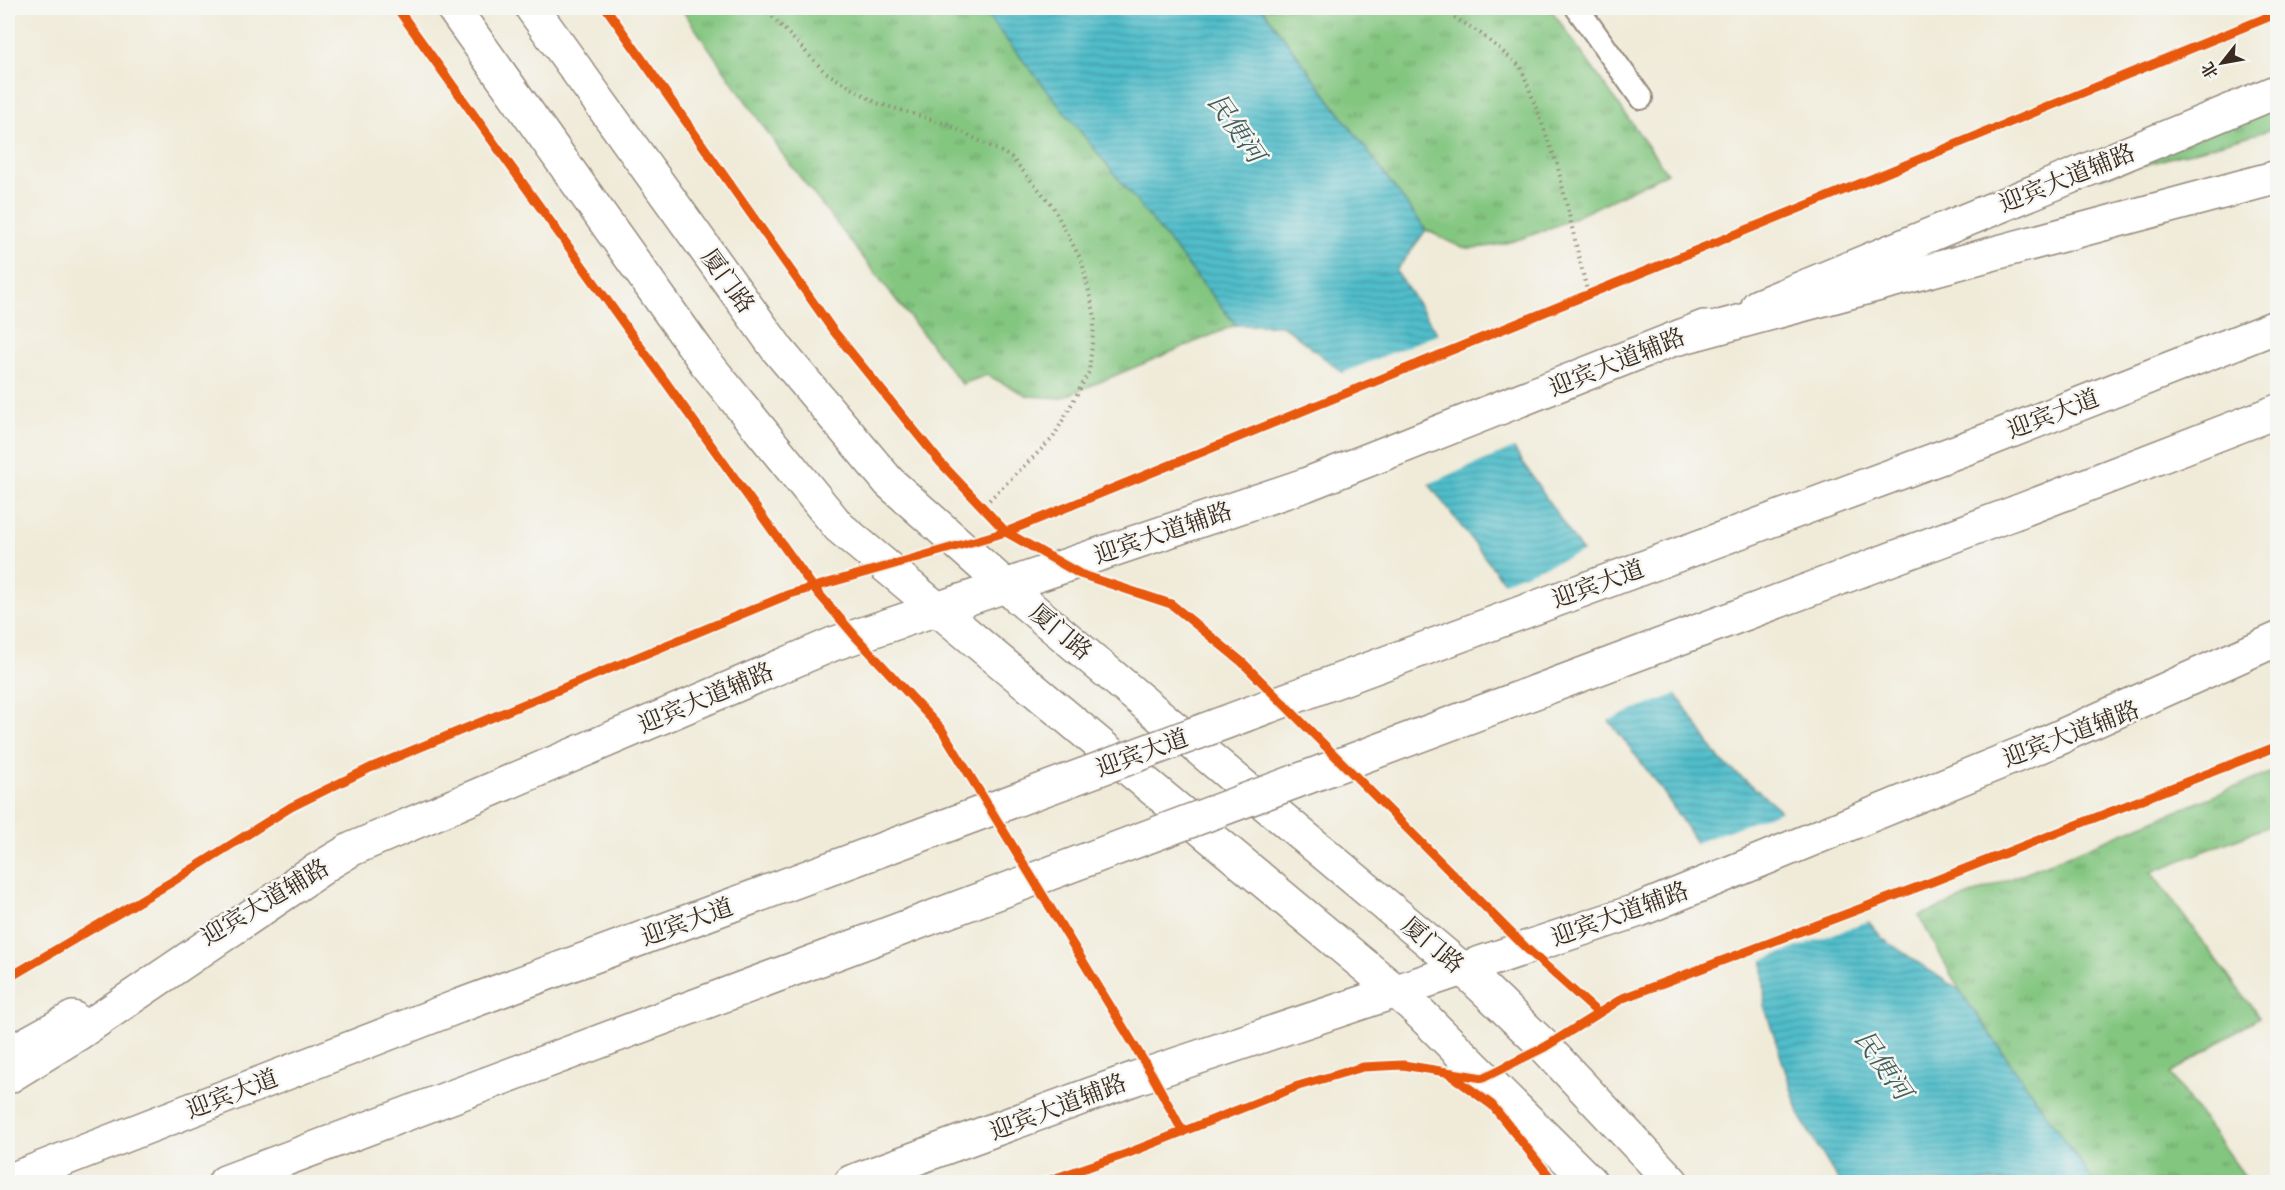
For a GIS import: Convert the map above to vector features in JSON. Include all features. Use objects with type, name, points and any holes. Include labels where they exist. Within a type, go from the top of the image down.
[{"type":"main road","points":[[453,8],[706,363],[839,527],[935,610],[1395,992],[1590,1182]]},
{"type":"main road","name":"厦门路","points":[[532,8],[778,350],[889,482],[1006,586],[1462,970],[1545,1047],[1672,1182]]},
{"type":"main road","name":"迎宾大道辅路","points":[[8,1054],[37,1040],[352,849],[833,644],[1305,485],[1679,338],[2277,92]]},
{"type":"main road","points":[[1679,338],[2277,177]]},
{"type":"main road","name":"迎宾大道","points":[[8,1181],[459,1006],[1988,440],[2277,326]]},
{"type":"main road","points":[[225,1182],[2018,512],[2277,411]]},
{"type":"main road","points":[[2037,747],[2277,639]]},
{"type":"main road","name":"迎宾大道辅路","points":[[850,1182],[1136,1078],[1638,910],[2037,747],[2277,656]]},
{"type":"main road","points":[[8,1077],[76,1035],[322,867]]},
{"type":"lane","points":[[1577,8],[1641,98]]},
{"type":"path","points":[[764,8],[825,72],[877,104],[947,124],[1011,158],[1052,205],[1082,262],[1095,316],[1089,372],[1053,438],[979,503],[991,515]]},
{"type":"path","points":[[1439,8],[1480,33],[1521,67],[1557,164],[1588,295]]},
{"type":"path","points":[[1578,299],[1599,291]]},
{"type":"green space","points":[[681,8],[981,8],[1236,325],[1061,398],[1028,396],[987,375],[962,384],[786,159]]},
{"type":"green space","points":[[1262,8],[1550,8],[1667,173],[1569,220],[1516,240],[1491,246],[1468,248],[1458,245],[1426,230]]},
{"type":"green space","points":[[2277,105],[2277,128],[2098,178]]},
{"type":"green space","points":[[2277,770],[2277,823],[2151,872],[2259,1017],[2170,1074],[2249,1182],[2094,1182],[1960,991],[1919,916]]},
{"type":"water","name":"民便河","points":[[981,8],[1262,8],[1426,230],[1396,271],[1720,760],[1774,804],[1882,938],[1960,991],[2094,1182],[1839,1182],[1801,1119],[1765,1008],[1762,944],[1662,790],[1346,375],[1282,325],[1236,325]]},
{"type":"pier","points":[[1440,333],[1516,447],[1426,485],[1340,374]]},
{"type":"pier","points":[[1585,551],[1679,693],[1606,721],[1501,583]]},
{"type":"pier","points":[[1783,810],[1871,920],[1760,961],[1759,945],[1693,844]]},
{"type":"cycle path","points":[[397,8],[813,587],[942,730],[1151,1073],[1183,1132]]},
{"type":"cycle path","points":[[606,8],[832,329],[940,462],[1006,532],[1080,574],[1171,604],[1242,662],[1526,948],[1598,1013]]},
{"type":"cycle path","points":[[8,978],[175,880],[291,807],[370,768],[790,594],[1006,532],[2278,13]]},
{"type":"cycle path","points":[[1044,1182],[1126,1154],[1298,1086],[1363,1067],[1403,1065],[1483,1078],[1545,1047],[1623,998],[1934,881],[2278,746]]},
{"type":"cycle path","points":[[1452,1076],[1492,1105],[1554,1182]]}]
